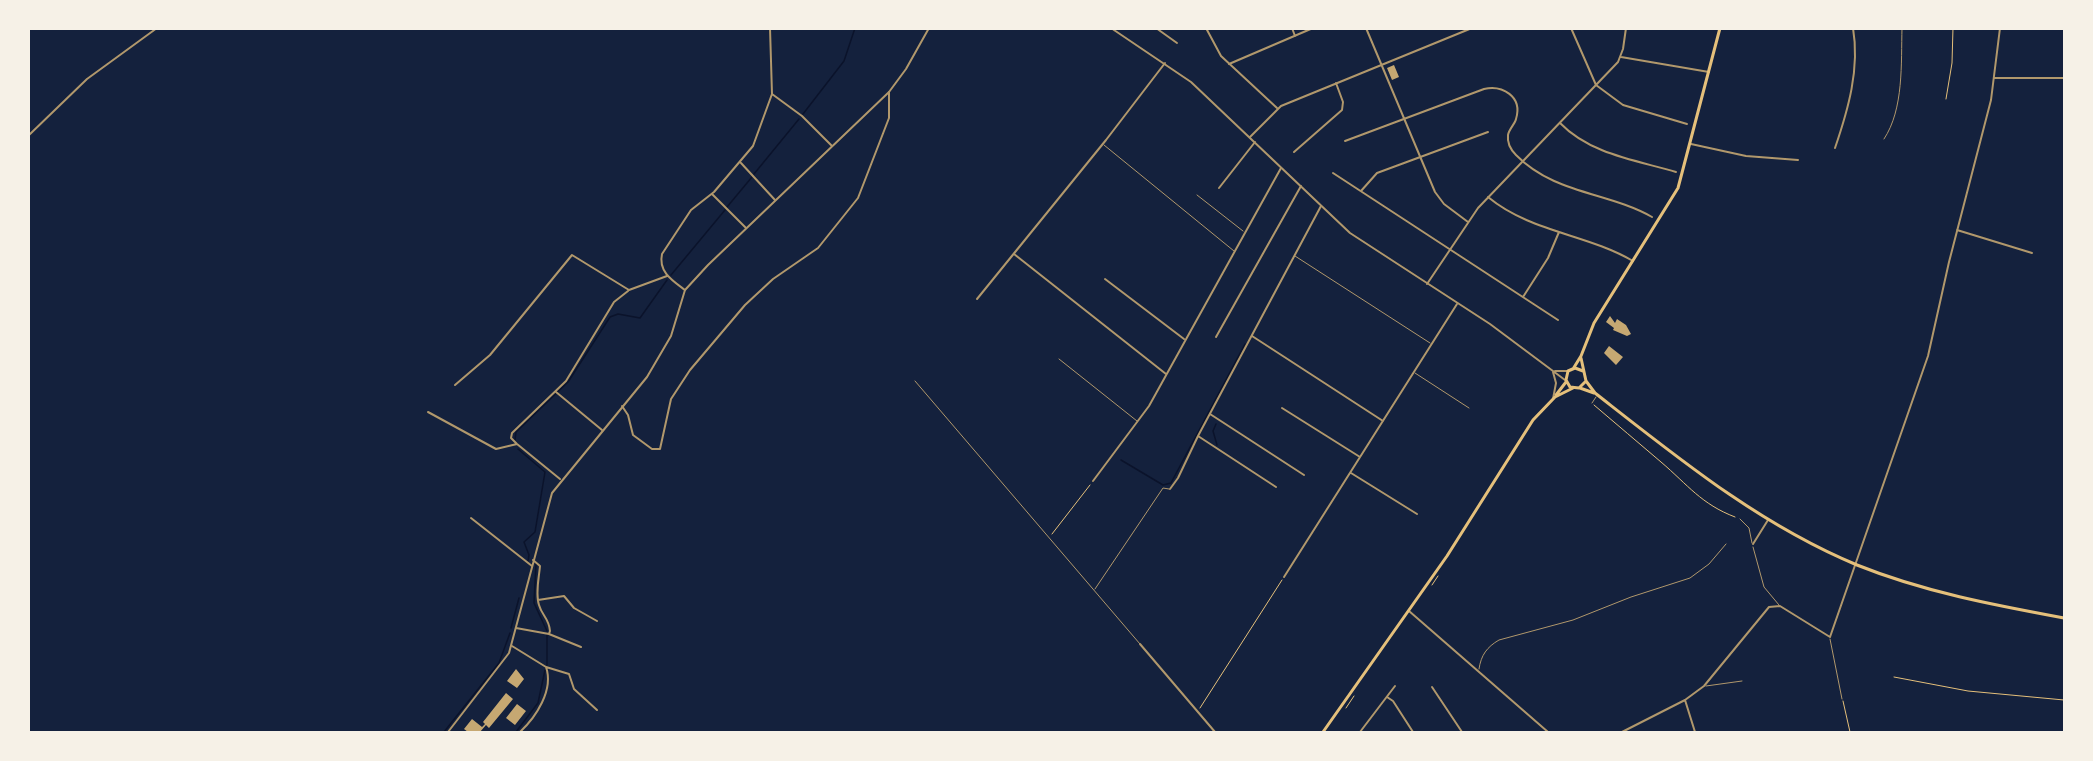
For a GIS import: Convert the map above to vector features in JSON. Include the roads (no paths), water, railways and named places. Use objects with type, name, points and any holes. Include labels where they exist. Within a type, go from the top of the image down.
[{"type":"main road","points":[[1573,369],[1594,324],[1678,188],[1720,28]]},
{"type":"main road","points":[[1581,356],[1586,381],[1596,394],[1721,489],[1768,520],[1856,565],[1903,582],[1961,598],[2064,618]]},
{"type":"main road","points":[[1323,732],[1447,556],[1533,420],[1554,398],[1566,381],[1568,371],[1573,369],[1583,371]]},
{"type":"main road","points":[[1566,381],[1572,388]]},
{"type":"main road","points":[[1579,388],[1586,381]]},
{"type":"main road","points":[[1554,398],[1572,388],[1596,394]]},
{"type":"street","points":[[28,136],[87,79],[157,28]]},
{"type":"street","points":[[686,290],[667,276],[661,260],[691,210],[712,194],[741,163],[753,146],[772,94],[770,28]]},
{"type":"street","points":[[448,732],[506,659],[548,503],[560,479],[647,377],[663,352],[686,290],[775,200],[889,92],[906,69],[929,28]]},
{"type":"street","points":[[1111,28],[1191,82],[1350,233],[1457,304],[1566,381]]},
{"type":"street","points":[[1156,28],[1177,43]]},
{"type":"street","points":[[1206,28],[1221,56],[1277,109]]},
{"type":"street","points":[[1292,28],[1295,36]]},
{"type":"street","points":[[1229,64],[1314,28]]},
{"type":"street","points":[[1366,28],[1419,158],[1444,204],[1468,223]]},
{"type":"street","points":[[1250,137],[1277,109],[1472,28]]},
{"type":"street","points":[[1571,28],[1596,85],[1623,105],[1687,124]]},
{"type":"street","points":[[1427,284],[1488,197],[1621,57],[1626,28]]},
{"type":"street","points":[[1835,148],[1846,115],[1853,78],[1855,47],[1852,28]]},
{"type":"street","points":[[1622,732],[1686,700],[1704,686],[1728,660],[1762,613],[1769,607],[1780,606],[1830,637],[1928,356],[1995,78],[2000,28]]},
{"type":"street","points":[[1621,57],[1709,72]]},
{"type":"street","points":[[977,299],[1165,63]]},
{"type":"street","points":[[1995,78],[2064,78]]},
{"type":"street","points":[[1294,152],[1342,110],[1343,102],[1336,83]]},
{"type":"street","points":[[1345,141],[1484,89],[1500,87],[1508,91],[1516,104],[1516,119],[1508,136],[1509,144],[1523,162],[1549,180],[1638,209],[1652,217]]},
{"type":"street","points":[[622,406],[628,415],[633,435],[652,449],[660,449],[671,399],[690,370],[744,305],[773,279],[818,248],[858,198],[890,118],[889,92]]},
{"type":"street","points":[[772,94],[802,116],[832,146]]},
{"type":"street","points":[[1560,123],[1576,139],[1590,146],[1676,172]]},
{"type":"street","points":[[1361,191],[1377,173],[1488,132]]},
{"type":"street","points":[[1219,188],[1255,142]]},
{"type":"street","points":[[1691,144],[1746,156],[1798,160]]},
{"type":"street","points":[[741,163],[775,200]]},
{"type":"street","points":[[1093,481],[1137,421],[1166,374],[1281,168]]},
{"type":"street","points":[[1333,173],[1558,320]]},
{"type":"street","points":[[1216,337],[1300,186]]},
{"type":"street","points":[[712,194],[747,229]]},
{"type":"street","points":[[1488,197],[1513,216],[1607,248],[1633,261]]},
{"type":"street","points":[[1170,489],[1178,478],[1209,414],[1321,205]]},
{"type":"street","points":[[1957,230],[2032,253]]},
{"type":"street","points":[[1523,298],[1548,258],[1559,232]]},
{"type":"street","points":[[1014,254],[1166,374]]},
{"type":"street","points":[[455,385],[490,355],[572,255],[629,290]]},
{"type":"street","points":[[560,479],[517,444],[511,438],[512,433],[566,381],[614,302],[629,290],[667,276]]},
{"type":"street","points":[[1105,279],[1184,340]]},
{"type":"street","points":[[1284,577],[1457,304]]},
{"type":"street","points":[[1252,336],[1383,421]]},
{"type":"street","points":[[1552,370],[1568,371]]},
{"type":"street","points":[[1552,370],[1556,383],[1554,398]]},
{"type":"street","points":[[556,392],[602,430]]},
{"type":"street","points":[[1282,408],[1360,458]]},
{"type":"street","points":[[428,412],[496,449],[517,444]]},
{"type":"street","points":[[1209,414],[1304,475]]},
{"type":"street","points":[[1198,436],[1276,487]]},
{"type":"street","points":[[1350,473],[1417,514]]},
{"type":"street","points":[[471,518],[532,566]]},
{"type":"street","points":[[1753,544],[1768,520]]},
{"type":"street","points":[[533,560],[540,566],[538,600],[539,607],[547,616],[549,634]]},
{"type":"street","points":[[538,600],[564,596],[574,608],[597,621]]},
{"type":"street","points":[[1409,611],[1548,732]]},
{"type":"street","points":[[516,628],[549,634],[581,647]]},
{"type":"street","points":[[1140,644],[1215,732]]},
{"type":"street","points":[[511,646],[546,667],[569,674],[574,689],[597,710]]},
{"type":"street","points":[[520,732],[541,707],[548,673],[546,667]]},
{"type":"street","points":[[1360,732],[1395,686]]},
{"type":"street","points":[[1431,687],[1462,732]]},
{"type":"street","points":[[1387,697],[1393,701],[1413,732]]},
{"type":"street","points":[[1686,700],[1695,732]]},
{"type":"lane","points":[[1884,139],[1890,126],[1900,85],[1902,28]]},
{"type":"lane","points":[[1102,144],[1234,251]]},
{"type":"lane","points":[[1197,195],[1245,232]]},
{"type":"lane","points":[[1294,256],[1432,344]]},
{"type":"lane","points":[[1059,359],[1137,421]]},
{"type":"lane","points":[[1414,372],[1469,408]]},
{"type":"lane","points":[[915,381],[1140,644]]},
{"type":"lane","points":[[1592,403],[1596,394]]},
{"type":"lane","points":[[1094,591],[1163,488],[1170,489]]},
{"type":"lane","points":[[1740,519],[1749,528],[1764,587],[1780,606]]},
{"type":"lane","points":[[1479,673],[1483,655],[1490,645],[1499,640],[1573,620],[1631,597],[1690,578],[1709,564],[1726,544]]},
{"type":"lane","points":[[1830,637],[1842,699]]},
{"type":"lane","points":[[1704,686],[1742,681]]},
{"type":"waterway","points":[[803,114],[844,61],[855,28]]},
{"type":"waterway","points":[[754,174],[799,119]]},
{"type":"waterway","points":[[727,207],[752,177]]},
{"type":"waterway","points":[[671,275],[725,210]]},
{"type":"waterway","points":[[515,440],[516,432],[568,382],[610,317],[618,314],[640,318],[667,280]]},
{"type":"waterway","points":[[1121,460],[1163,485],[1171,483],[1245,344]]},
{"type":"waterway","points":[[1216,424],[1213,431],[1217,445]]},
{"type":"waterway","points":[[518,449],[545,472],[535,532],[524,542],[529,555],[528,561]]},
{"type":"waterway","points":[[536,564],[534,603],[547,631]]},
{"type":"waterway","points":[[511,628],[519,598]]},
{"type":"waterway","points":[[444,732],[499,663],[510,633]]},
{"type":"waterway","points":[[547,635],[547,665]]},
{"type":"waterway","points":[[516,732],[538,703],[545,670]]}]
